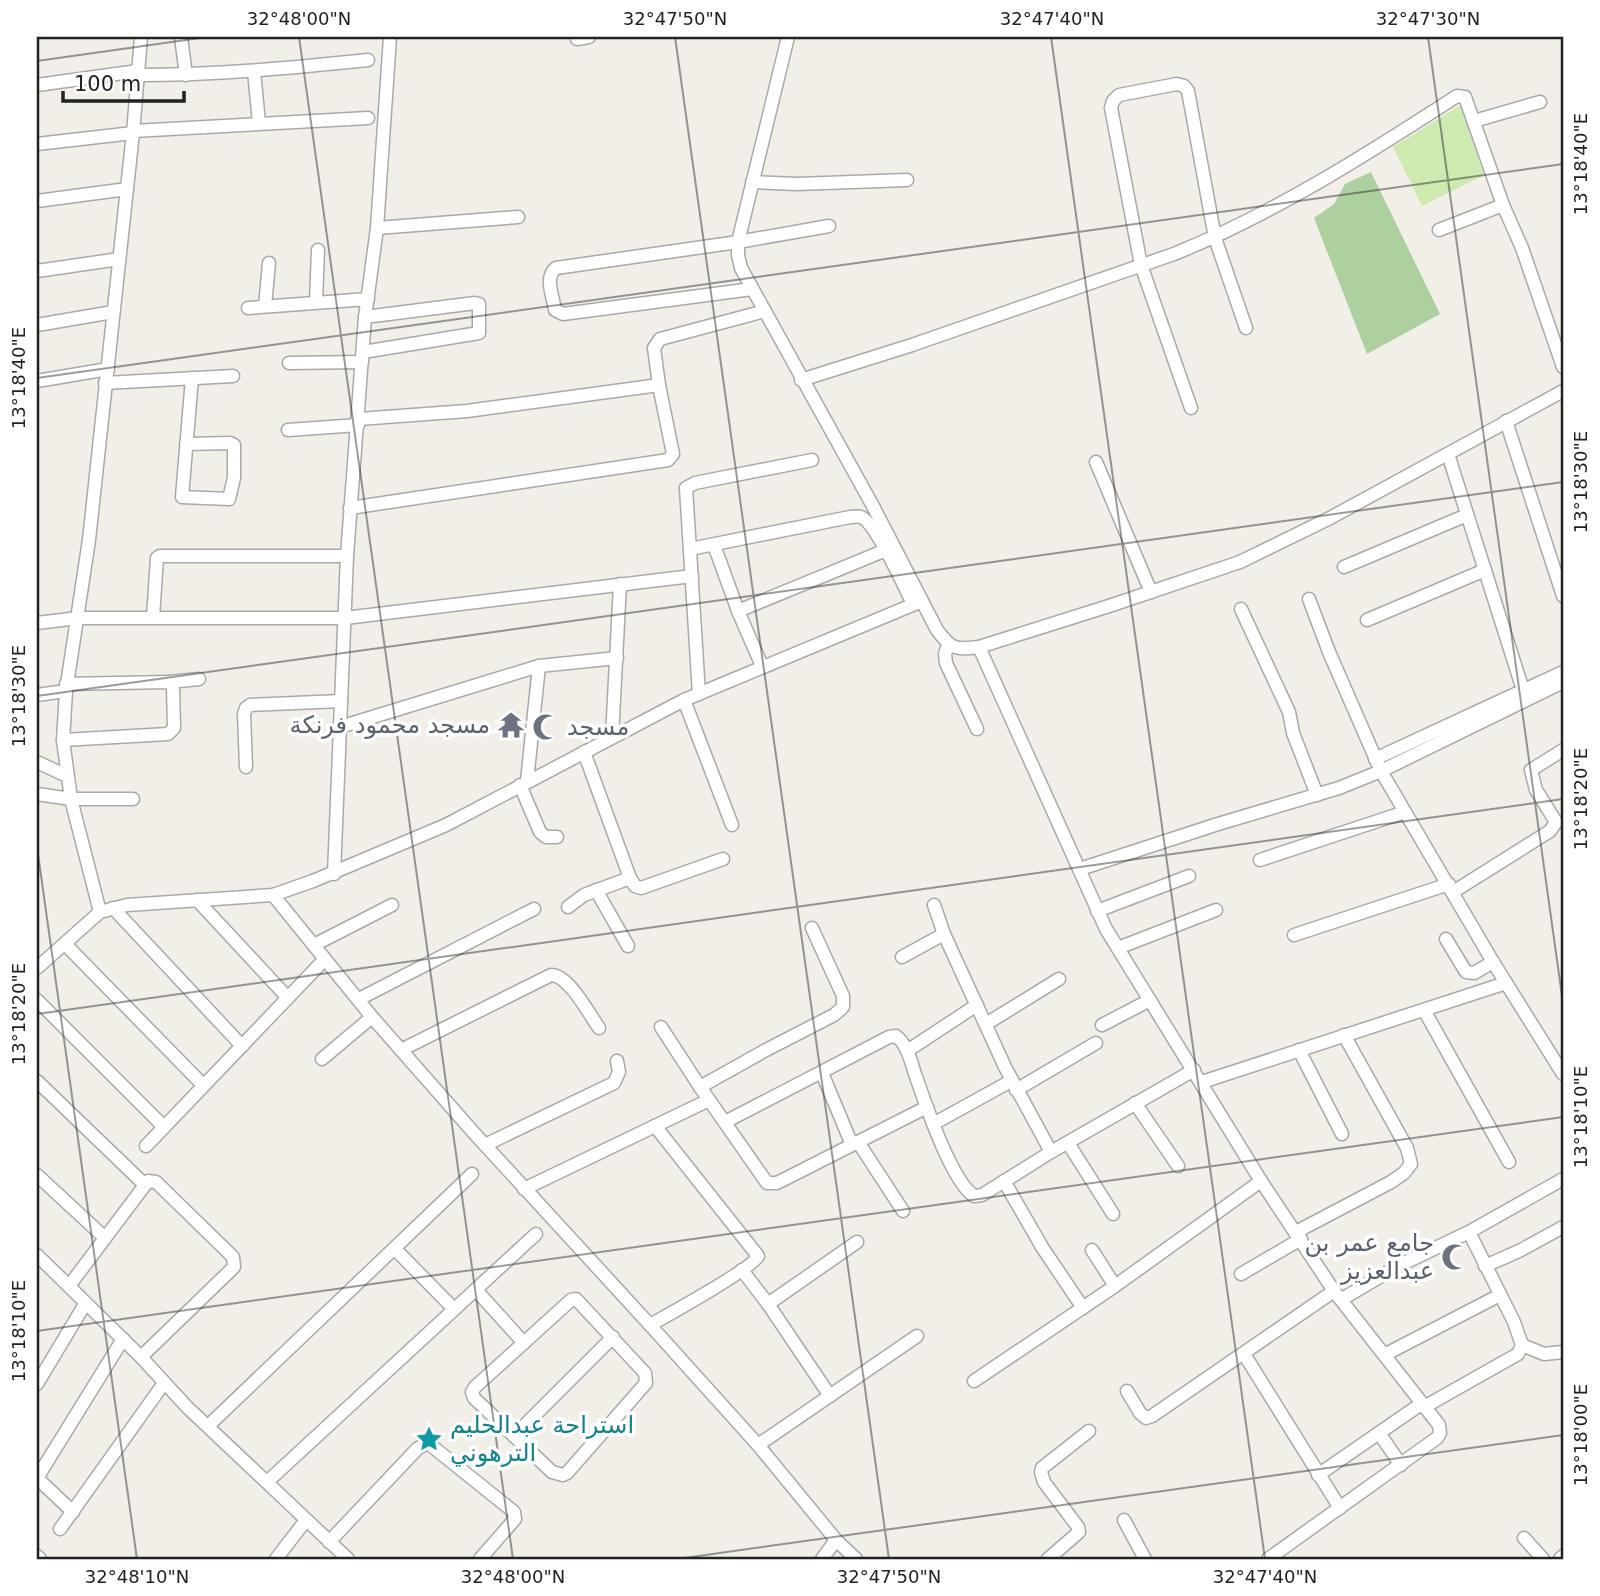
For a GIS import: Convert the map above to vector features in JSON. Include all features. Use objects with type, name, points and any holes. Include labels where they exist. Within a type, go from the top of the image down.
[{"type":"street","points":[[100,912],[67,776],[63,740],[66,687],[78,618],[107,369],[141,37]]},
{"type":"street","points":[[181,37],[186,75]]},
{"type":"street","points":[[334,874],[347,556],[365,317],[377,228],[390,37]]},
{"type":"street","points":[[788,37],[738,242],[738,255],[751,289],[874,508],[917,603]]},
{"type":"street","points":[[37,85],[138,73],[186,75],[368,60]]},
{"type":"street","points":[[254,71],[259,123]]},
{"type":"street","points":[[1191,408],[1141,265],[1111,108],[1119,95],[1177,84],[1188,91],[1214,238],[1246,328]]},
{"type":"street","points":[[801,380],[912,345],[1214,238],[1345,168],[1457,96],[1465,97],[1563,367]]},
{"type":"street","points":[[1474,121],[1540,102]]},
{"type":"street","points":[[37,144],[133,132],[368,118]]},
{"type":"street","points":[[752,182],[797,184],[907,180]]},
{"type":"street","points":[[37,201],[127,189]]},
{"type":"street","points":[[1440,230],[1503,205]]},
{"type":"street","points":[[377,228],[518,217]]},
{"type":"street","points":[[751,289],[563,314],[555,310],[550,279],[556,268],[829,226]]},
{"type":"street","points":[[316,302],[318,250]]},
{"type":"street","points":[[37,271],[119,259]]},
{"type":"street","points":[[265,306],[269,263]]},
{"type":"street","points":[[248,308],[368,299]]},
{"type":"street","points":[[289,363],[362,357],[479,332],[479,304],[474,303],[365,317]]},
{"type":"street","points":[[351,508],[668,460],[673,454],[654,348],[660,339],[765,311]]},
{"type":"street","points":[[37,325],[113,312]]},
{"type":"street","points":[[37,381],[107,369]]},
{"type":"street","points":[[105,383],[233,376]]},
{"type":"street","points":[[186,444],[234,445],[234,478],[229,499],[182,497],[186,444],[192,378]]},
{"type":"street","points":[[288,430],[467,411],[659,385]]},
{"type":"street","points":[[691,549],[861,517],[868,523],[917,603],[948,645],[961,649],[979,647],[1240,562],[1330,518],[1563,391]]},
{"type":"street","points":[[1506,421],[1563,596]]},
{"type":"street","points":[[1448,454],[1522,690]]},
{"type":"street","points":[[699,694],[685,491],[688,486],[812,460]]},
{"type":"street","points":[[1096,462],[1151,593]]},
{"type":"street","points":[[1344,568],[1467,515]]},
{"type":"street","points":[[715,545],[738,611],[762,666]]},
{"type":"street","points":[[738,611],[886,550]]},
{"type":"street","points":[[153,617],[157,558],[160,556],[347,556]]},
{"type":"street","points":[[1367,620],[1485,570]]},
{"type":"street","points":[[37,623],[78,618],[345,618],[692,576]]},
{"type":"street","points":[[612,737],[620,584]]},
{"type":"street","points":[[1309,599],[1378,765],[1493,962],[1563,1074]]},
{"type":"street","points":[[37,968],[100,912],[113,908],[273,895],[334,874],[446,825],[699,694],[917,603]]},
{"type":"street","points":[[1241,609],[1287,707],[1293,733],[1317,795]]},
{"type":"street","points":[[948,645],[944,654],[946,663],[977,729]]},
{"type":"street","points":[[979,647],[1097,911],[1118,948],[1261,1181],[1338,1295],[1438,1425],[1440,1433],[1437,1438],[1268,1559]]},
{"type":"street","points":[[340,727],[539,666],[617,658]]},
{"type":"street","points":[[539,666],[524,783],[540,832],[546,836],[557,837]]},
{"type":"street","points":[[1080,869],[1339,788],[1522,690],[1563,672]]},
{"type":"street","points":[[37,695],[66,687],[199,679]]},
{"type":"street","points":[[63,740],[172,733],[173,686],[169,682]]},
{"type":"street","points":[[1378,765],[1563,682]]},
{"type":"street","points":[[246,767],[244,714],[250,705],[341,701]]},
{"type":"street","points":[[684,701],[732,825]]},
{"type":"street","points":[[1294,935],[1451,888],[1550,831],[1556,822],[1536,790],[1531,770],[1563,750]]},
{"type":"street","points":[[584,752],[629,878],[635,886],[641,888],[723,859]]},
{"type":"street","points":[[37,762],[67,776]]},
{"type":"street","points":[[37,794],[72,799],[134,799]]},
{"type":"street","points":[[1260,860],[1405,812]]},
{"type":"street","points":[[1097,911],[1189,876]]},
{"type":"street","points":[[568,907],[584,895],[629,878]]},
{"type":"street","points":[[596,890],[628,946]]},
{"type":"street","points":[[273,895],[372,1017],[758,1446],[836,1540],[856,1559]]},
{"type":"street","points":[[197,900],[288,998]]},
{"type":"street","points":[[314,946],[392,905]]},
{"type":"street","points":[[934,905],[944,934],[1014,1085],[1051,1152]]},
{"type":"street","points":[[113,908],[242,1045]]},
{"type":"street","points":[[359,999],[534,909]]},
{"type":"street","points":[[1118,948],[1216,910]]},
{"type":"street","points":[[701,1087],[834,1015],[843,1007],[843,996],[812,928]]},
{"type":"street","points":[[902,957],[944,934]]},
{"type":"street","points":[[1447,939],[1466,972],[1474,973],[1493,962]]},
{"type":"street","points":[[65,943],[203,1085]]},
{"type":"street","points":[[146,1146],[326,959]]},
{"type":"street","points":[[401,1050],[551,975],[566,981],[599,1028]]},
{"type":"street","points":[[986,1024],[1059,979]]},
{"type":"street","points":[[1202,1083],[1506,983]]},
{"type":"street","points":[[37,1000],[164,1127]]},
{"type":"street","points":[[1102,1024],[1150,1000]]},
{"type":"street","points":[[907,1051],[977,1005]]},
{"type":"street","points":[[1424,1010],[1509,1162]]},
{"type":"street","points":[[322,1059],[372,1017]]},
{"type":"street","points":[[661,1027],[767,1183],[777,1183],[927,1107]]},
{"type":"street","points":[[1241,1274],[1298,1235],[1391,1182],[1411,1164],[1407,1148],[1344,1035]]},
{"type":"street","points":[[725,1122],[889,1037],[896,1036],[907,1051],[933,1124],[962,1185],[974,1196],[982,1195],[1194,1070]]},
{"type":"street","points":[[933,1124],[1096,1043]]},
{"type":"street","points":[[1299,1050],[1342,1134]]},
{"type":"street","points":[[485,1145],[614,1083],[619,1072],[617,1062]]},
{"type":"street","points":[[822,1073],[855,1143],[903,1211]]},
{"type":"street","points":[[37,1081],[145,1185]]},
{"type":"street","points":[[524,1189],[709,1100]]},
{"type":"street","points":[[1135,1103],[1178,1167]]},
{"type":"street","points":[[650,1325],[742,1270],[757,1260],[758,1256],[756,1250],[655,1126]]},
{"type":"street","points":[[1068,1143],[1113,1214]]},
{"type":"street","points":[[208,1426],[472,1174]]},
{"type":"street","points":[[37,1175],[104,1237]]},
{"type":"street","points":[[1127,1391],[1140,1413],[1146,1418],[1152,1416],[1296,1315],[1469,1232],[1563,1179]]},
{"type":"street","points":[[69,1286],[148,1181],[156,1182],[235,1262],[234,1268],[141,1357]]},
{"type":"street","points":[[1004,1181],[1042,1247],[1083,1308]]},
{"type":"street","points":[[974,1381],[1115,1286],[1261,1181]]},
{"type":"street","points":[[1485,1266],[1563,1227]]},
{"type":"street","points":[[1318,1475],[1423,1406],[1518,1354],[1522,1345],[1514,1322],[1469,1232]]},
{"type":"street","points":[[267,1482],[536,1234]]},
{"type":"street","points":[[768,1304],[857,1242]]},
{"type":"street","points":[[395,1249],[454,1309]]},
{"type":"street","points":[[1092,1250],[1115,1286]]},
{"type":"street","points":[[37,1255],[164,1383],[348,1559]]},
{"type":"street","points":[[742,1270],[830,1396]]},
{"type":"street","points":[[476,1290],[524,1343]]},
{"type":"street","points":[[1386,1354],[1500,1295]]},
{"type":"street","points":[[576,1299],[613,1337],[645,1373],[646,1383],[568,1473],[563,1475],[552,1472],[474,1398],[472,1392],[475,1387],[571,1300],[576,1299]]},
{"type":"street","points":[[37,1384],[85,1304]]},
{"type":"street","points":[[758,1446],[917,1336]]},
{"type":"street","points":[[514,1436],[613,1337]]},
{"type":"street","points":[[73,1512],[37,1478],[123,1339]]},
{"type":"street","points":[[1522,1345],[1544,1354],[1563,1352]]},
{"type":"street","points":[[1244,1354],[1340,1508]]},
{"type":"street","points":[[60,1529],[164,1383]]},
{"type":"street","points":[[1048,1559],[1079,1532],[1044,1482],[1042,1468],[1088,1431]]},
{"type":"street","points":[[1379,1433],[1401,1465]]},
{"type":"street","points":[[329,1542],[418,1448],[428,1443],[514,1512],[515,1519],[480,1559]]},
{"type":"street","points":[[276,1559],[306,1520]]},
{"type":"street","points":[[1124,1520],[1145,1559]]},
{"type":"street","points":[[1524,1538],[1543,1559]]},
{"type":"street","points":[[821,1559],[836,1540]]},
{"type":"green space","points":[[1461,105],[1484,175],[1422,206],[1393,147]]},
{"type":"green space","points":[[1371,172],[1440,314],[1367,354],[1314,218],[1334,204],[1345,184]]},
{"type":"place","name":"مسجد محمود فرنكة","points":[[511,725]]},
{"type":"place","name":"مسجد","points":[[546,727]]},
{"type":"place","name":"جامع عمر بن عبدالعزيز","points":[[1455,1257]]},
{"type":"place","name":"استراحة عبدالحليم الترهوني","points":[[429,1439]]}]
